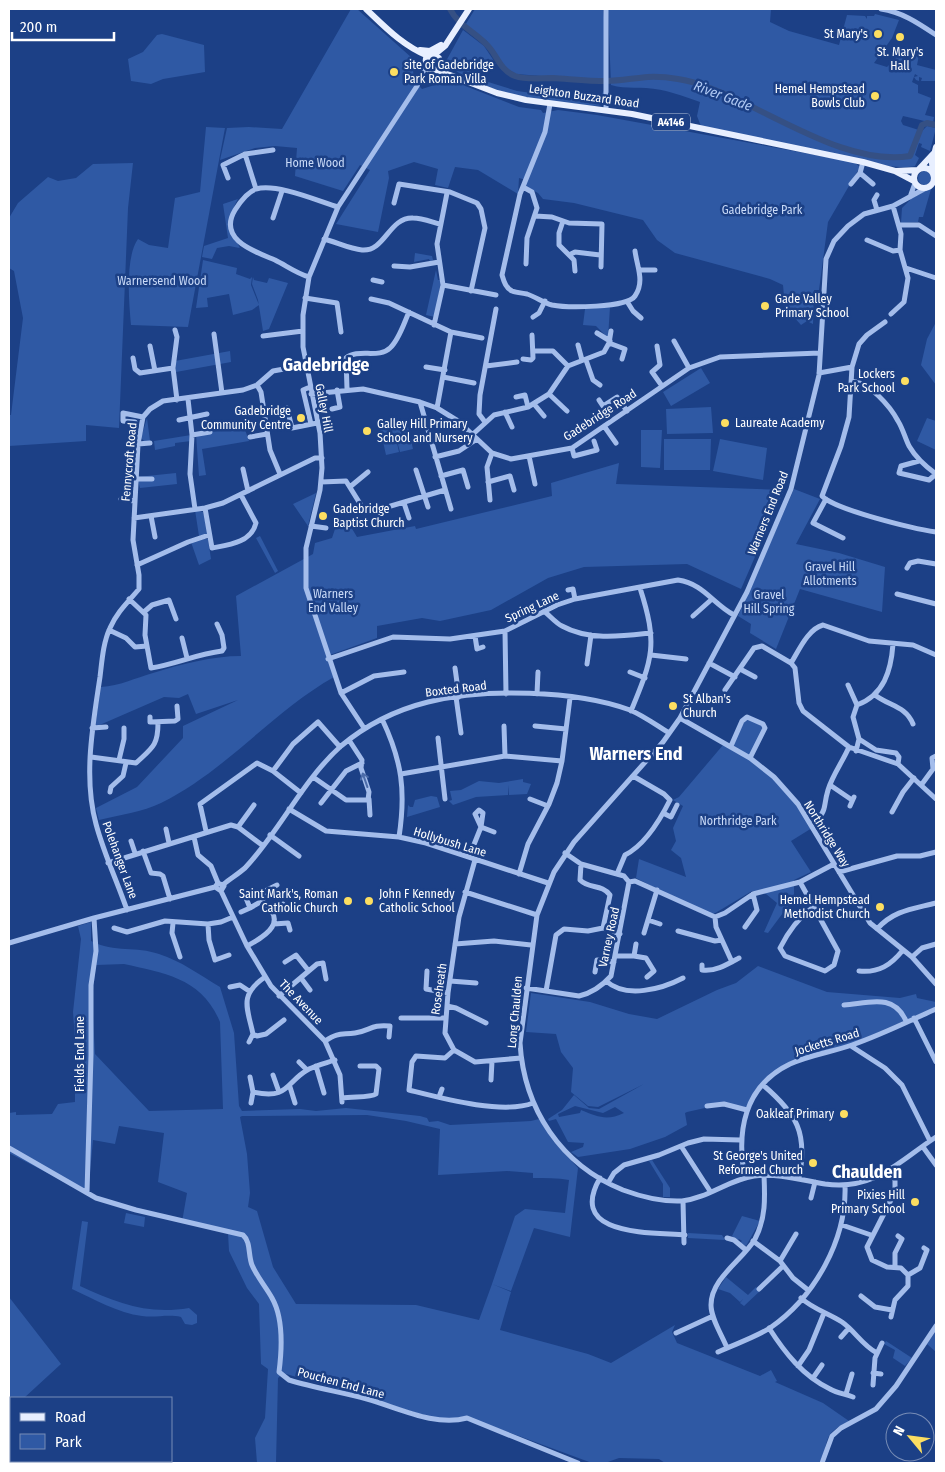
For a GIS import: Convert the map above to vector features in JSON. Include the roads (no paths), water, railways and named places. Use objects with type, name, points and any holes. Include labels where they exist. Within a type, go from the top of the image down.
[{"type":"main road","name":"Leighton Buzzard Road","points":[[366,9],[390,32],[433,66],[497,93],[550,104],[606,110],[863,162],[895,171],[914,182],[931,188]]},
{"type":"main road","points":[[433,66],[469,9]]},
{"type":"main road","points":[[414,50],[430,51],[450,39]]},
{"type":"main road","points":[[431,56],[445,46]]},
{"type":"main road","name":"Leighton Buzzard Road","points":[[414,50],[431,56]]},
{"type":"main road","points":[[431,56],[433,66]]},
{"type":"main road","points":[[431,56],[433,66]]},
{"type":"main road","points":[[914,182],[918,170],[935,150]]},
{"type":"main road","points":[[931,188],[935,176],[935,150]]},
{"type":"main road","name":"Leighton Buzzard Road","points":[[895,171],[918,170]]},
{"type":"main road","points":[[918,170],[926,170],[935,176]]},
{"type":"street","points":[[606,9],[606,110]]},
{"type":"street","points":[[881,9],[892,10],[912,19],[936,36]]},
{"type":"street","name":"Galley Hill","points":[[364,728],[342,693],[328,659],[306,588],[306,548],[321,482],[322,458],[314,424],[306,365],[303,331],[305,298],[309,277],[338,207],[421,78],[433,66]]},
{"type":"street","points":[[550,104],[545,132],[523,187],[502,275],[505,285],[512,291],[552,305],[586,307],[628,303],[639,288],[641,270],[635,252]]},
{"type":"street","points":[[228,178],[223,165],[245,154],[273,150]]},
{"type":"street","points":[[245,154],[256,189]]},
{"type":"street","points":[[851,184],[860,173],[863,162]]},
{"type":"street","points":[[860,173],[873,184]]},
{"type":"street","points":[[910,197],[914,182]]},
{"type":"street","points":[[394,203],[399,184],[447,192],[477,203],[482,210],[485,228],[471,291]]},
{"type":"street","points":[[519,264],[527,264],[527,238],[535,216],[537,203],[534,194],[523,187]]},
{"type":"street","name":"Warners End Road","points":[[680,718],[747,592],[791,489],[819,373],[826,259],[834,241],[848,226],[864,214],[893,206],[931,188]]},
{"type":"street","points":[[309,277],[294,272],[277,261],[242,246],[235,237],[231,225],[233,212],[242,199],[256,189],[282,191],[338,207]]},
{"type":"street","points":[[273,218],[282,191]]},
{"type":"street","points":[[434,325],[443,285],[437,244],[447,192]]},
{"type":"street","points":[[877,195],[874,200],[878,210]]},
{"type":"street","points":[[892,314],[904,302],[908,278],[900,250],[901,234],[893,206]]},
{"type":"street","points":[[535,216],[563,221],[602,224],[601,267]]},
{"type":"street","points":[[324,238],[363,250],[376,245],[394,224],[403,220],[412,218],[440,224]]},
{"type":"street","points":[[563,221],[558,241],[562,250],[575,262],[575,270]]},
{"type":"street","points":[[899,225],[919,225],[936,236]]},
{"type":"street","points":[[867,240],[893,251],[900,250]]},
{"type":"street","points":[[569,256],[574,252],[600,256]]},
{"type":"street","points":[[394,266],[410,267],[439,262]]},
{"type":"street","points":[[906,268],[936,278]]},
{"type":"street","points":[[641,270],[656,270]]},
{"type":"street","points":[[373,280],[382,282]]},
{"type":"street","points":[[443,285],[496,295]]},
{"type":"street","points":[[305,298],[337,302],[342,332]]},
{"type":"street","points":[[371,299],[389,303],[451,332],[482,338]]},
{"type":"street","points":[[533,317],[540,313],[545,301]]},
{"type":"street","points":[[628,303],[641,318]]},
{"type":"street","points":[[485,422],[479,414],[496,309]]},
{"type":"street","points":[[347,389],[346,358],[352,353],[384,351],[390,347],[409,312]]},
{"type":"street","points":[[843,538],[813,523],[824,498],[849,417],[852,368],[859,344],[867,335],[885,322]]},
{"type":"street","points":[[175,330],[177,337],[173,368],[177,400]]},
{"type":"street","points":[[263,336],[303,331]]},
{"type":"street","points":[[435,457],[459,451],[475,437],[485,422],[505,412],[528,407],[549,394],[568,366],[604,352],[610,342],[611,331]]},
{"type":"street","points":[[437,408],[451,332]]},
{"type":"street","points":[[597,333],[610,342],[628,349],[622,359]]},
{"type":"street","points":[[214,334],[222,393]]},
{"type":"street","points":[[523,359],[532,360],[534,350],[532,335]]},
{"type":"street","points":[[674,341],[689,368]]},
{"type":"street","points":[[578,345],[593,380],[600,385]]},
{"type":"street","points":[[150,346],[155,371]]},
{"type":"street","points":[[657,346],[660,365],[652,372],[662,386]]},
{"type":"street","points":[[534,350],[553,351],[568,366]]},
{"type":"street","name":"Gadebridge Road","points":[[492,453],[511,459],[572,448],[689,368],[720,357],[820,354]]},
{"type":"street","points":[[133,358],[137,371],[173,368]]},
{"type":"street","points":[[486,366],[517,362]]},
{"type":"street","name":"Fennycroft Road","points":[[105,643],[109,630],[121,607],[139,589],[133,540],[138,444],[142,417],[150,409],[163,401],[188,399],[257,386],[273,371],[306,365]]},
{"type":"street","points":[[426,367],[444,370]]},
{"type":"street","points":[[819,373],[852,368]]},
{"type":"street","points":[[444,377],[474,383]]},
{"type":"street","points":[[852,381],[860,382],[874,393],[898,420],[909,446],[919,461],[936,474],[929,480],[899,473],[901,466],[919,461]]},
{"type":"street","points":[[257,386],[261,392],[267,434],[280,474]]},
{"type":"street","points":[[264,414],[287,408],[292,428],[314,424],[302,390],[310,387]]},
{"type":"street","points":[[311,394],[347,389],[363,389],[420,402],[437,408],[458,421],[492,453],[487,467],[490,500]]},
{"type":"street","points":[[332,409],[340,407],[337,390]]},
{"type":"street","points":[[549,394],[567,411]]},
{"type":"street","points":[[516,397],[525,395],[528,407]]},
{"type":"street","points":[[599,400],[603,406],[617,397],[627,410]]},
{"type":"street","points":[[188,399],[192,436],[190,474],[195,509]]},
{"type":"street","points":[[420,402],[451,508]]},
{"type":"street","points":[[534,404],[544,416]]},
{"type":"street","points":[[505,412],[512,427]]},
{"type":"street","points":[[135,422],[123,421],[123,413],[142,417]]},
{"type":"street","points":[[179,420],[207,414]]},
{"type":"street","points":[[604,426],[616,443]]},
{"type":"street","points":[[192,436],[210,432]]},
{"type":"street","points":[[250,437],[267,434]]},
{"type":"street","points":[[572,448],[576,456],[597,450],[594,441]]},
{"type":"street","points":[[138,444],[150,442]]},
{"type":"street","points":[[529,456],[535,484]]},
{"type":"street","points":[[134,518],[205,508],[248,491],[315,458],[322,458]]},
{"type":"street","points":[[243,469],[248,491]]},
{"type":"street","points":[[416,470],[428,508]]},
{"type":"street","points":[[441,476],[463,470],[468,487]]},
{"type":"street","points":[[351,486],[368,472]]},
{"type":"street","points":[[488,482],[510,476],[514,490]]},
{"type":"street","points":[[136,480],[152,479]]},
{"type":"street","points":[[321,482],[343,480],[351,486],[364,510],[374,511],[445,490]]},
{"type":"street","points":[[205,508],[212,548],[239,543],[255,529],[256,524],[241,494]]},
{"type":"street","points":[[824,498],[889,521],[936,532]]},
{"type":"street","points":[[121,499],[134,501]]},
{"type":"street","points":[[404,503],[409,518]]},
{"type":"street","points":[[151,516],[155,537]]},
{"type":"street","points":[[311,526],[326,528]]},
{"type":"street","points":[[137,565],[188,542],[209,535]]},
{"type":"street","points":[[906,568],[910,563],[918,561],[936,564]]},
{"type":"street","name":"Spring Lane","points":[[328,659],[393,638],[450,639],[505,630],[544,611],[575,599],[678,580],[696,585],[734,615]]},
{"type":"street","points":[[631,711],[645,678],[651,655],[652,633],[650,619],[640,588]]},
{"type":"street","points":[[568,590],[573,589],[575,599]]},
{"type":"street","points":[[897,594],[936,604]]},
{"type":"street","points":[[130,599],[144,612],[147,621],[145,635],[152,668],[222,651],[224,648],[222,635],[217,624]]},
{"type":"street","points":[[693,616],[712,599]]},
{"type":"street","points":[[144,612],[152,605],[168,600],[176,619]]},
{"type":"street","points":[[544,611],[562,627],[591,635],[616,637],[652,633]]},
{"type":"street","points":[[791,663],[816,626],[824,625],[869,641],[913,645],[936,655]]},
{"type":"street","points":[[109,630],[126,638],[135,647],[147,646]]},
{"type":"street","points":[[505,630],[506,694]]},
{"type":"street","points":[[587,664],[591,635]]},
{"type":"street","points":[[475,636],[477,648],[483,647]]},
{"type":"street","points":[[182,638],[187,658]]},
{"type":"street","name":"Polehanger Lane","points":[[105,643],[92,728],[92,805],[108,863],[114,871],[128,910]]},
{"type":"street","points":[[856,751],[859,739],[853,716],[857,705],[876,695],[884,682],[891,661],[893,644]]},
{"type":"street","points":[[724,690],[754,648],[759,646],[791,663],[797,676],[799,703],[803,711],[856,751],[898,764],[922,784],[936,799]]},
{"type":"street","points":[[651,655],[686,659]]},
{"type":"street","points":[[709,663],[735,677]]},
{"type":"street","points":[[455,668],[461,733]]},
{"type":"street","points":[[740,669],[755,677]]},
{"type":"street","points":[[342,693],[374,676],[404,672]]},
{"type":"street","points":[[537,694],[538,672]]},
{"type":"street","points":[[630,672],[645,678]]},
{"type":"street","points":[[848,686],[857,705]]},
{"type":"street","name":"Boxted Road","points":[[9,943],[219,885],[244,869],[313,777],[340,747],[364,728],[382,719],[428,702],[457,697],[506,694],[537,694],[570,698],[598,702],[631,711],[669,733]]},
{"type":"street","points":[[876,695],[898,706],[910,718],[913,724]]},
{"type":"street","points":[[519,874],[528,844],[548,806],[562,761],[570,698]]},
{"type":"street","points":[[150,717],[150,722],[175,721],[178,718],[177,706]]},
{"type":"street","points":[[731,746],[742,721],[747,717],[763,724],[765,728],[750,758]]},
{"type":"street","name":"Long Chaulden","points":[[680,718],[633,776],[565,853],[548,883],[537,915],[531,945],[521,1030],[521,1058],[525,1081],[543,1124],[559,1146],[608,1183],[652,1199],[683,1201],[745,1178],[764,1175],[845,1185],[864,1182],[890,1171],[936,1137]]},
{"type":"street","name":"Northridge Way","points":[[680,718],[750,758],[784,787],[811,825],[866,917],[877,929],[912,957],[936,984]]},
{"type":"street","points":[[382,719],[395,746],[401,774],[402,801],[399,837]]},
{"type":"street","points":[[273,771],[293,744],[318,722],[340,747]]},
{"type":"street","points":[[91,757],[136,763],[154,746],[158,739],[158,723]]},
{"type":"street","points":[[504,726],[505,756]]},
{"type":"street","points":[[535,726],[566,729]]},
{"type":"street","points":[[92,728],[106,727]]},
{"type":"street","points":[[119,760],[124,739],[124,728]]},
{"type":"street","points":[[438,738],[445,799]]},
{"type":"street","points":[[859,739],[876,750],[896,753],[899,756],[898,764]]},
{"type":"street","points":[[349,740],[361,757],[369,798],[370,815]]},
{"type":"street","points":[[811,825],[822,815],[826,807],[830,784],[849,747]]},
{"type":"street","points":[[401,774],[505,756],[562,761]]},
{"type":"street","points":[[922,784],[933,769],[932,758],[936,756]]},
{"type":"street","points":[[110,792],[111,787],[123,776],[126,763]]},
{"type":"street","points":[[206,831],[200,804],[257,763],[273,771],[301,793]]},
{"type":"street","points":[[321,803],[346,771],[362,763]]},
{"type":"street","points":[[618,874],[624,855],[637,849],[670,800],[664,794],[633,776]]},
{"type":"street","points":[[313,777],[346,800],[366,801],[369,798]]},
{"type":"street","points":[[892,812],[903,792],[914,778]]},
{"type":"street","points":[[830,784],[853,798],[850,806]]},
{"type":"street","points":[[530,799],[548,806]]},
{"type":"street","points":[[238,827],[254,805]]},
{"type":"street","points":[[667,824],[677,805]]},
{"type":"street","name":"Hollybush Lane","points":[[289,809],[326,831],[399,837],[426,843],[548,883]]},
{"type":"street","points":[[663,813],[671,817]]},
{"type":"street","points":[[108,863],[135,853],[194,837],[206,831],[231,825],[238,827],[262,845]]},
{"type":"street","points":[[469,857],[481,827],[494,832]]},
{"type":"street","points":[[166,829],[169,843]]},
{"type":"street","points":[[270,835],[299,856]]},
{"type":"street","points":[[194,837],[198,855],[211,866],[219,885]]},
{"type":"street","points":[[130,841],[135,853]]},
{"type":"street","points":[[143,851],[151,873],[163,876],[170,899]]},
{"type":"street","points":[[839,872],[845,868],[897,856],[936,852]]},
{"type":"street","points":[[565,853],[581,864],[624,876],[629,882],[635,881],[715,917],[725,913],[753,894],[800,882],[834,864]]},
{"type":"street","name":"Roseheath","points":[[454,1050],[445,1033],[445,1018],[455,944],[465,892],[475,860]]},
{"type":"street","points":[[581,864],[580,880],[583,884],[606,889],[610,895],[603,928]]},
{"type":"street","name":"Varney Road","points":[[526,988],[571,995],[587,994],[611,976],[629,882]]},
{"type":"street","points":[[800,882],[812,908],[838,950],[834,965],[825,971],[785,956],[780,948],[797,922],[812,908]]},
{"type":"street","name":"Boxted Road","points":[[219,885],[224,888],[221,891]]},
{"type":"street","points":[[241,912],[262,901],[267,890],[277,885]]},
{"type":"street","points":[[644,933],[657,890]]},
{"type":"street","name":"The Avenue","points":[[221,891],[232,917],[265,977],[279,996],[325,1041],[340,1075],[342,1100],[360,1095],[370,1097],[376,1094],[379,1068],[376,1066],[360,1066]]},
{"type":"street","points":[[465,892],[537,915]]},
{"type":"street","points":[[244,893],[250,908]]},
{"type":"street","points":[[745,927],[757,910],[753,894]]},
{"type":"street","points":[[248,946],[265,936],[274,924],[271,909],[262,901]]},
{"type":"street","points":[[877,929],[902,910],[936,903]]},
{"type":"street","points":[[271,909],[283,904]]},
{"type":"street","points":[[114,928],[127,932],[165,921],[208,924],[221,922],[232,917]]},
{"type":"street","points":[[715,917],[716,927],[732,962]]},
{"type":"street","name":"Fields End Lane","points":[[87,1192],[91,1056],[90,985],[96,951],[94,918]]},
{"type":"street","points":[[274,924],[288,923],[294,920]]},
{"type":"street","points":[[648,920],[660,924]]},
{"type":"street","points":[[173,923],[172,933],[180,957]]},
{"type":"street","points":[[288,923],[290,930]]},
{"type":"street","points":[[208,924],[208,940],[212,962],[229,955]]},
{"type":"street","points":[[546,991],[556,935],[564,929],[588,931],[603,928],[620,934]]},
{"type":"street","points":[[678,931],[714,941],[722,940]]},
{"type":"street","points":[[455,944],[494,942],[531,945]]},
{"type":"street","points":[[634,956],[636,944]]},
{"type":"street","points":[[912,957],[922,948],[936,944]]},
{"type":"street","points":[[859,971],[872,972],[882,969],[893,962],[903,950]]},
{"type":"street","points":[[285,962],[298,954],[308,970]]},
{"type":"street","points":[[616,956],[646,958],[654,971],[647,977]]},
{"type":"street","points":[[702,965],[702,970],[706,971],[739,958]]},
{"type":"street","points":[[595,972],[597,960],[614,962]]},
{"type":"street","points":[[279,996],[308,970],[323,963],[326,979]]},
{"type":"street","points":[[427,971],[426,989],[448,993]]},
{"type":"street","points":[[248,1042],[253,1034],[246,1003],[249,991],[265,977]]},
{"type":"street","points":[[301,978],[310,990]]},
{"type":"street","points":[[606,981],[611,985],[630,990],[649,990],[683,978]]},
{"type":"street","points":[[450,982],[476,983]]},
{"type":"street","points":[[230,987],[240,986],[249,991]]},
{"type":"street","points":[[844,1005],[888,1002],[900,1011],[906,1021]]},
{"type":"street","points":[[447,1006],[456,1008],[486,1023]]},
{"type":"street","name":"Jocketts Road","points":[[745,1178],[740,1140],[747,1110],[763,1085],[790,1064],[851,1046],[936,1009]]},
{"type":"street","points":[[400,1018],[445,1018]]},
{"type":"street","points":[[914,1018],[936,1062]]},
{"type":"street","points":[[389,1037],[391,1019]]},
{"type":"street","points":[[253,1034],[257,1036],[266,1034],[284,1020]]},
{"type":"street","points":[[325,1041],[340,1032],[354,1034],[373,1026],[390,1026]]},
{"type":"street","points":[[851,1046],[884,1068],[902,1085],[930,1141]]},
{"type":"street","points":[[521,1058],[475,1062],[454,1050],[445,1058],[416,1056],[412,1062],[408,1090],[482,1106],[524,1107],[533,1103]]},
{"type":"street","points":[[254,1092],[268,1094],[279,1092],[290,1087],[307,1070],[335,1060]]},
{"type":"street","points":[[491,1080],[492,1061]]},
{"type":"street","points":[[298,1062],[307,1070]]},
{"type":"street","points":[[316,1066],[324,1093]]},
{"type":"street","points":[[273,1075],[279,1092]]},
{"type":"street","points":[[250,1077],[254,1092],[251,1103]]},
{"type":"street","points":[[763,1085],[788,1108],[800,1128],[804,1153],[799,1178]]},
{"type":"street","points":[[290,1087],[295,1102]]},
{"type":"street","points":[[440,1096],[442,1089]]},
{"type":"street","points":[[707,1106],[724,1104],[747,1110]]},
{"type":"street","points":[[608,1183],[614,1173],[624,1165],[659,1155],[681,1146],[704,1139],[740,1140]]},
{"type":"street","points":[[681,1146],[710,1191]]},
{"type":"street","points":[[923,1147],[936,1164]]},
{"type":"street","name":"Pouchen End Lane","points":[[9,1148],[96,1198],[136,1210],[244,1235],[248,1242],[251,1262],[257,1277],[276,1307],[282,1343],[279,1372],[289,1380],[365,1399],[435,1420],[455,1421],[467,1418],[578,1463]]},
{"type":"street","points":[[890,1171],[895,1180],[895,1192],[871,1235],[867,1247],[870,1257],[882,1265],[902,1268],[908,1276],[908,1286],[895,1300],[891,1317]]},
{"type":"street","points":[[728,1348],[713,1316],[711,1306],[713,1293],[754,1241],[764,1213],[764,1175]]},
{"type":"street","points":[[600,1178],[594,1191],[593,1202],[596,1213],[607,1225],[621,1230],[685,1235]]},
{"type":"street","points":[[812,1198],[815,1182]]},
{"type":"street","points":[[718,1352],[769,1328],[808,1290],[830,1258],[842,1225],[845,1185]]},
{"type":"street","points":[[683,1201],[684,1243]]},
{"type":"street","points":[[842,1225],[871,1235]]},
{"type":"street","points":[[759,1289],[781,1263],[796,1234]]},
{"type":"street","points":[[895,1267],[895,1253],[902,1239],[898,1236]]},
{"type":"street","points":[[727,1238],[734,1240],[746,1250]]},
{"type":"street","points":[[754,1241],[781,1263],[808,1290]]},
{"type":"street","points":[[908,1276],[920,1268],[927,1250],[924,1248]]},
{"type":"street","points":[[860,1296],[869,1299],[875,1307],[892,1310]]},
{"type":"street","points":[[801,1298],[812,1307],[849,1328],[866,1346],[877,1353]]},
{"type":"street","points":[[798,1366],[808,1350],[824,1313]]},
{"type":"street","points":[[676,1332],[713,1316]]},
{"type":"street","points":[[822,1463],[832,1436],[841,1428],[876,1409],[896,1386],[936,1326]]},
{"type":"street","points":[[769,1328],[790,1358],[798,1366],[832,1390],[853,1397]]},
{"type":"street","points":[[841,1337],[849,1328]]},
{"type":"street","points":[[873,1385],[877,1353],[882,1343]]},
{"type":"street","points":[[813,1378],[822,1365]]},
{"type":"street","points":[[873,1373],[881,1374]]},
{"type":"street","points":[[846,1394],[852,1374]]},
{"type":"waterway","name":"River Gade","points":[[450,9],[461,24],[489,47],[509,73],[519,77],[606,81],[655,77],[686,80],[730,96],[833,145],[859,153],[885,157],[910,156],[922,125],[927,123],[936,125]]},
{"type":"place","name":"St Mary's","points":[[878,34]]},
{"type":"place","name":"St. Mary's Hall","points":[[900,37]]},
{"type":"place","name":"site of Gadebridge Park Roman Villa","points":[[394,72]]},
{"type":"place","name":"Hemel Hempstead Bowls Club","points":[[875,96]]},
{"type":"place","name":"Gade Valley Primary School","points":[[765,306]]},
{"type":"place","name":"Lockers Park School","points":[[905,381]]},
{"type":"place","name":"Gadebridge Community Centre","points":[[301,418]]},
{"type":"place","name":"Laureate Academy","points":[[725,423]]},
{"type":"place","name":"Galley Hill Primary School and Nursery","points":[[367,431]]},
{"type":"place","name":"Gadebridge Baptist Church","points":[[323,516]]},
{"type":"place","name":"St Alban's Church","points":[[673,706]]},
{"type":"place","name":"Saint Mark's, Roman Catholic Church","points":[[348,901]]},
{"type":"place","name":"John F Kennedy Catholic School","points":[[369,901]]},
{"type":"place","name":"Hemel Hempstead Methodist Church","points":[[880,907]]},
{"type":"place","name":"Oakleaf Primary","points":[[844,1114]]},
{"type":"place","name":"St George's United Reformed Church","points":[[813,1163]]},
{"type":"place","name":"Pixies Hill Primary School","points":[[915,1202]]},
{"type":"district","name":"Gadebridge","points":[[326,365]]},
{"type":"district","name":"Warners End","points":[[636,754]]},
{"type":"district","name":"Chaulden","points":[[867,1172]]},
{"type":"park label","name":"Home Wood","points":[[315,163]]},
{"type":"park label","name":"Gadebridge Park","points":[[762,210]]},
{"type":"park label","name":"Warnersend Wood","points":[[162,281]]},
{"type":"park label","name":"Gravel Hill Allotments","points":[[830,574]]},
{"type":"park label","name":"Warners End Valley","points":[[333,601]]},
{"type":"park label","name":"Gravel Hill Spring","points":[[769,602]]},
{"type":"park label","name":"Northridge Park","points":[[738,821]]}]
